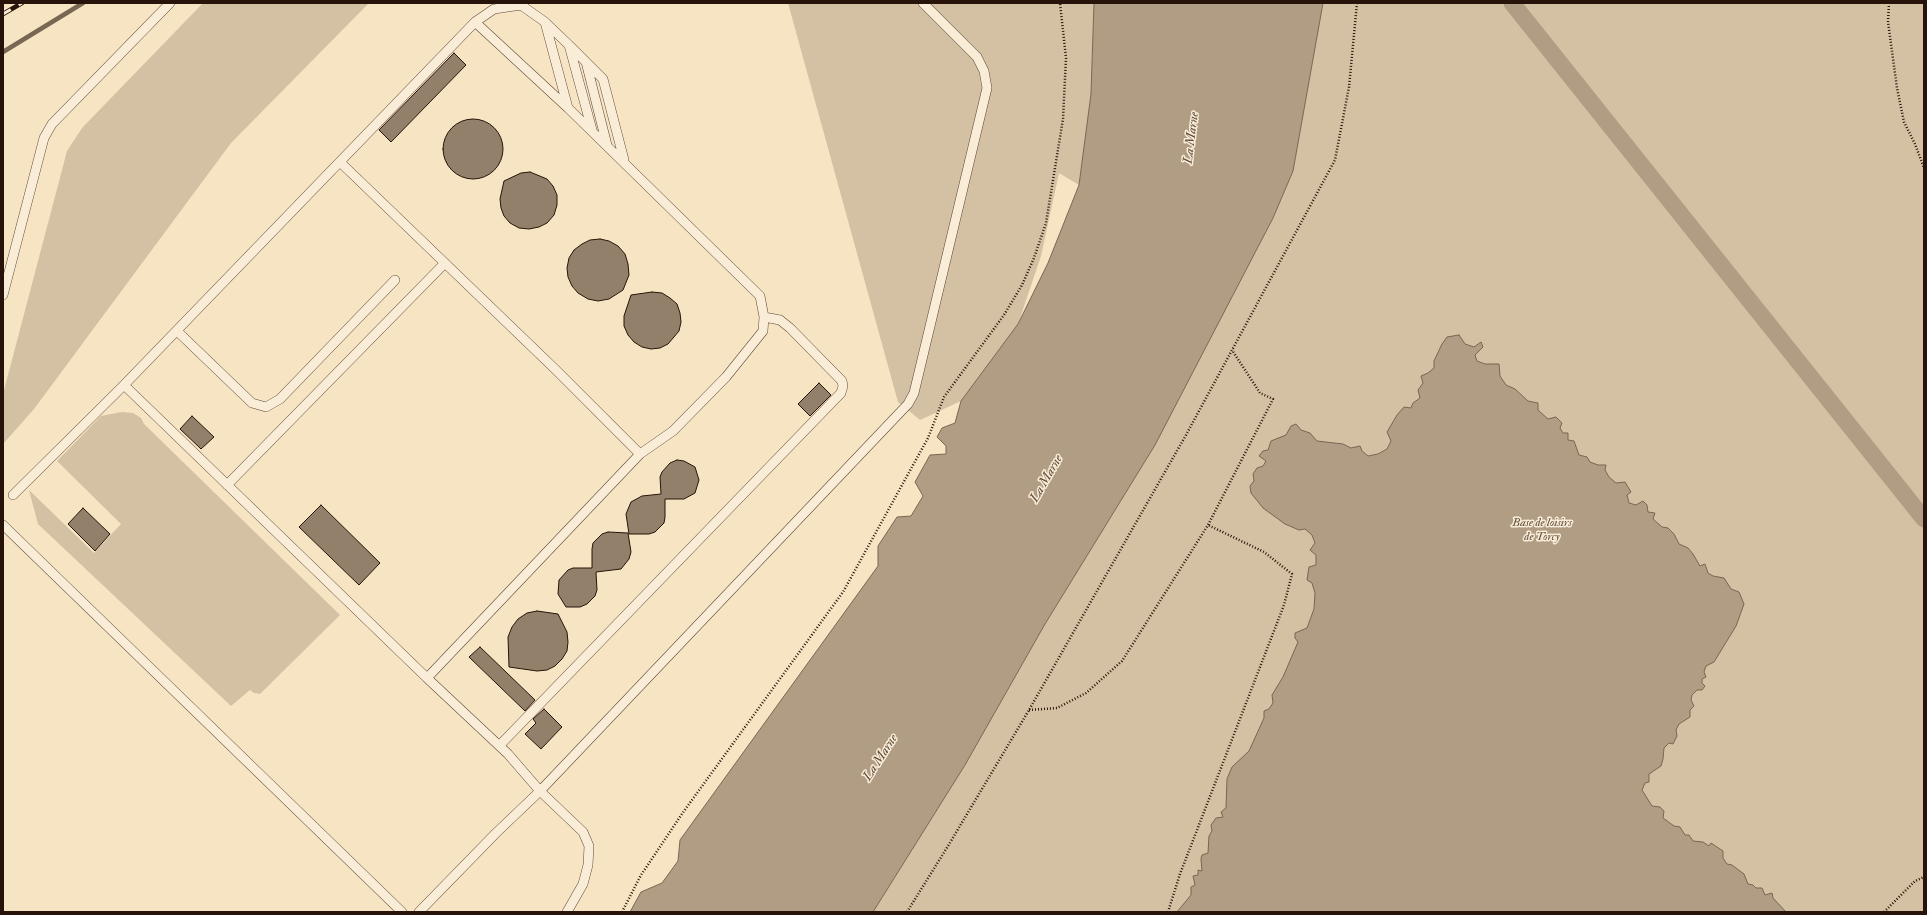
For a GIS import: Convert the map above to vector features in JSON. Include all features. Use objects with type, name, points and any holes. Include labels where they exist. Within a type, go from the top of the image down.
[{"type":"lane","points":[[3,295],[44,138],[52,124],[170,3]]},
{"type":"lane","points":[[419,912],[496,833],[540,791],[908,404],[911,398],[986,88],[984,71],[977,57],[923,3]]},
{"type":"lane","points":[[13,496],[178,331],[475,22],[494,9],[521,5],[545,22],[603,78],[625,162]]},
{"type":"lane","points":[[427,678],[640,454],[673,431],[726,377],[763,331],[764,317],[760,296],[625,162],[475,22]]},
{"type":"lane","points":[[545,22],[568,108]]},
{"type":"lane","points":[[569,45],[592,131]]},
{"type":"lane","points":[[586,62],[607,145]]},
{"type":"lane","points":[[341,163],[556,370],[640,454]]},
{"type":"lane","points":[[227,485],[445,263]]},
{"type":"lane","points":[[178,331],[252,403],[266,407],[280,399],[395,280]]},
{"type":"lane","points":[[500,745],[841,393],[843,386],[842,381],[790,328],[780,320],[764,317]]},
{"type":"lane","points":[[124,385],[427,678],[500,745],[540,791],[583,832],[589,846],[588,865],[584,884],[567,912]]},
{"type":"lane","points":[[3,525],[402,912]]},
{"type":"path","points":[[622,912],[641,875],[684,811],[843,592],[928,438],[944,397],[1004,316],[1022,285],[1034,258],[1046,223],[1063,119],[1066,58],[1060,3]]},
{"type":"path","points":[[907,912],[952,840],[1029,710],[1186,435],[1335,160],[1349,86],[1357,3]]},
{"type":"path","points":[[1889,3],[1888,22],[1897,88],[1904,122],[1915,144],[1924,168]]},
{"type":"path","points":[[1029,710],[1057,708],[1086,693],[1122,661],[1208,525],[1273,399],[1260,393],[1232,350]]},
{"type":"path","points":[[1168,912],[1180,874],[1284,605],[1292,574],[1264,552],[1208,525]]},
{"type":"path","points":[[1884,912],[1915,881],[1924,877]]},
{"type":"green space","points":[[203,3],[369,3],[231,143],[34,409],[3,444],[3,394],[67,151],[82,128]]},
{"type":"green space","points":[[788,3],[1094,3],[1091,94],[1079,185],[1059,173],[1041,256],[1018,324],[961,401],[920,420],[898,402]]},
{"type":"green space","name":"Base de loisirs de Torcy","points":[[1323,3],[1924,3],[1924,912],[873,912],[965,765],[1045,624],[1155,445],[1273,218],[1293,171]]},
{"type":"green space","points":[[122,412],[133,413],[141,418],[144,424],[340,615],[260,694],[254,693],[250,690],[231,706],[38,524],[29,490],[94,553],[121,524],[57,461],[101,416]]},
{"type":"water","name":"La Marne","points":[[1094,3],[1323,3],[1293,171],[1273,218],[1155,445],[1045,624],[965,765],[873,912],[630,912],[641,892],[662,883],[678,861],[680,840],[878,566],[878,546],[897,517],[911,516],[923,496],[915,482],[930,455],[946,454],[946,446],[937,437],[942,428],[955,423],[961,401],[1018,324],[1048,263],[1079,185],[1091,94]]},
{"type":"water","points":[[1459,335],[1465,344],[1474,347],[1481,342],[1483,347],[1475,355],[1477,361],[1485,364],[1499,364],[1500,376],[1506,385],[1515,389],[1528,401],[1538,403],[1538,410],[1548,419],[1556,417],[1562,423],[1560,428],[1563,433],[1568,433],[1568,440],[1574,441],[1579,455],[1587,457],[1590,462],[1598,465],[1606,465],[1605,470],[1609,477],[1616,483],[1625,482],[1631,492],[1627,495],[1629,503],[1636,505],[1643,501],[1647,505],[1648,512],[1655,513],[1653,519],[1662,527],[1668,528],[1674,534],[1679,544],[1688,548],[1700,566],[1705,564],[1708,573],[1713,576],[1724,578],[1731,589],[1739,592],[1744,604],[1736,626],[1714,662],[1706,666],[1704,672],[1706,677],[1702,679],[1702,683],[1705,686],[1702,690],[1697,690],[1692,695],[1691,700],[1694,706],[1690,710],[1690,717],[1679,724],[1676,730],[1677,736],[1673,744],[1669,743],[1664,748],[1661,766],[1649,774],[1649,782],[1645,783],[1642,790],[1652,806],[1660,807],[1664,811],[1663,818],[1674,826],[1680,827],[1685,835],[1689,835],[1693,841],[1703,842],[1709,846],[1711,843],[1723,851],[1723,858],[1727,864],[1732,865],[1744,874],[1748,884],[1753,885],[1756,888],[1762,888],[1765,895],[1772,893],[1773,898],[1786,912],[1177,912],[1191,895],[1191,887],[1195,885],[1193,876],[1198,875],[1198,870],[1202,871],[1201,859],[1202,855],[1208,853],[1209,836],[1212,831],[1211,825],[1216,818],[1223,817],[1221,812],[1226,808],[1227,779],[1232,767],[1249,751],[1264,718],[1264,711],[1269,709],[1273,703],[1272,695],[1283,677],[1298,642],[1295,638],[1295,633],[1307,628],[1314,609],[1315,593],[1312,583],[1307,580],[1309,567],[1316,565],[1316,555],[1310,550],[1315,543],[1312,535],[1305,529],[1299,530],[1285,524],[1263,508],[1251,493],[1250,486],[1254,481],[1253,474],[1257,468],[1263,466],[1266,461],[1259,456],[1263,451],[1268,450],[1271,441],[1286,435],[1291,426],[1296,424],[1301,430],[1310,433],[1317,441],[1343,444],[1351,448],[1360,446],[1362,451],[1368,456],[1378,454],[1387,449],[1391,441],[1387,432],[1397,415],[1404,407],[1411,408],[1413,403],[1420,398],[1418,390],[1423,383],[1421,376],[1434,368],[1434,361],[1447,337]]},
{"type":"building","points":[[454,53],[466,65],[391,142],[379,130]]},
{"type":"building","points":[[473,119],[490,124],[498,132],[503,149],[498,166],[490,174],[473,179],[456,174],[448,166],[443,149],[448,132],[456,124]]},
{"type":"building","points":[[530,172],[547,179],[553,186],[557,195],[557,205],[554,215],[547,223],[539,227],[529,229],[519,228],[510,223],[504,216],[500,199],[504,181],[521,173]]},
{"type":"building","points":[[600,239],[609,241],[618,246],[625,254],[629,275],[623,290],[609,299],[598,301],[588,299],[578,293],[572,286],[568,277],[567,268],[569,258],[574,250],[590,240]]},
{"type":"building","points":[[652,292],[662,293],[677,304],[681,322],[679,331],[668,344],[660,348],[651,349],[642,347],[634,342],[628,335],[624,326],[624,316],[631,295]]},
{"type":"building","points":[[819,383],[831,395],[810,416],[798,404]]},
{"type":"building","points":[[192,416],[214,437],[201,449],[180,429]]},
{"type":"building","points":[[677,460],[684,461],[695,467],[699,480],[695,493],[684,499],[665,499],[664,523],[655,532],[649,534],[629,534],[626,514],[631,502],[642,496],[661,494],[660,477],[662,472],[670,463]]},
{"type":"building","points":[[321,505],[380,563],[359,585],[299,527]]},
{"type":"building","points":[[83,508],[110,534],[95,551],[68,524]]},
{"type":"building","points":[[608,532],[628,533],[631,552],[629,559],[621,569],[596,572],[597,590],[595,596],[587,604],[580,607],[566,607],[558,594],[559,580],[568,570],[573,568],[592,568],[593,543],[602,534]]},
{"type":"building","points":[[537,611],[558,614],[567,632],[567,651],[555,666],[547,670],[537,671],[509,667],[508,637],[512,627],[518,619],[527,613]]},
{"type":"building","points":[[480,647],[535,700],[525,711],[469,657]]},
{"type":"building","points":[[544,709],[562,727],[541,749],[525,734],[536,723],[533,719]]},
{"type":"waterway","points":[[3,52],[83,3]]},
{"type":"waterway","points":[[1512,3],[1924,519]]},
{"type":"railway","points":[[3,14],[22,3]]}]
